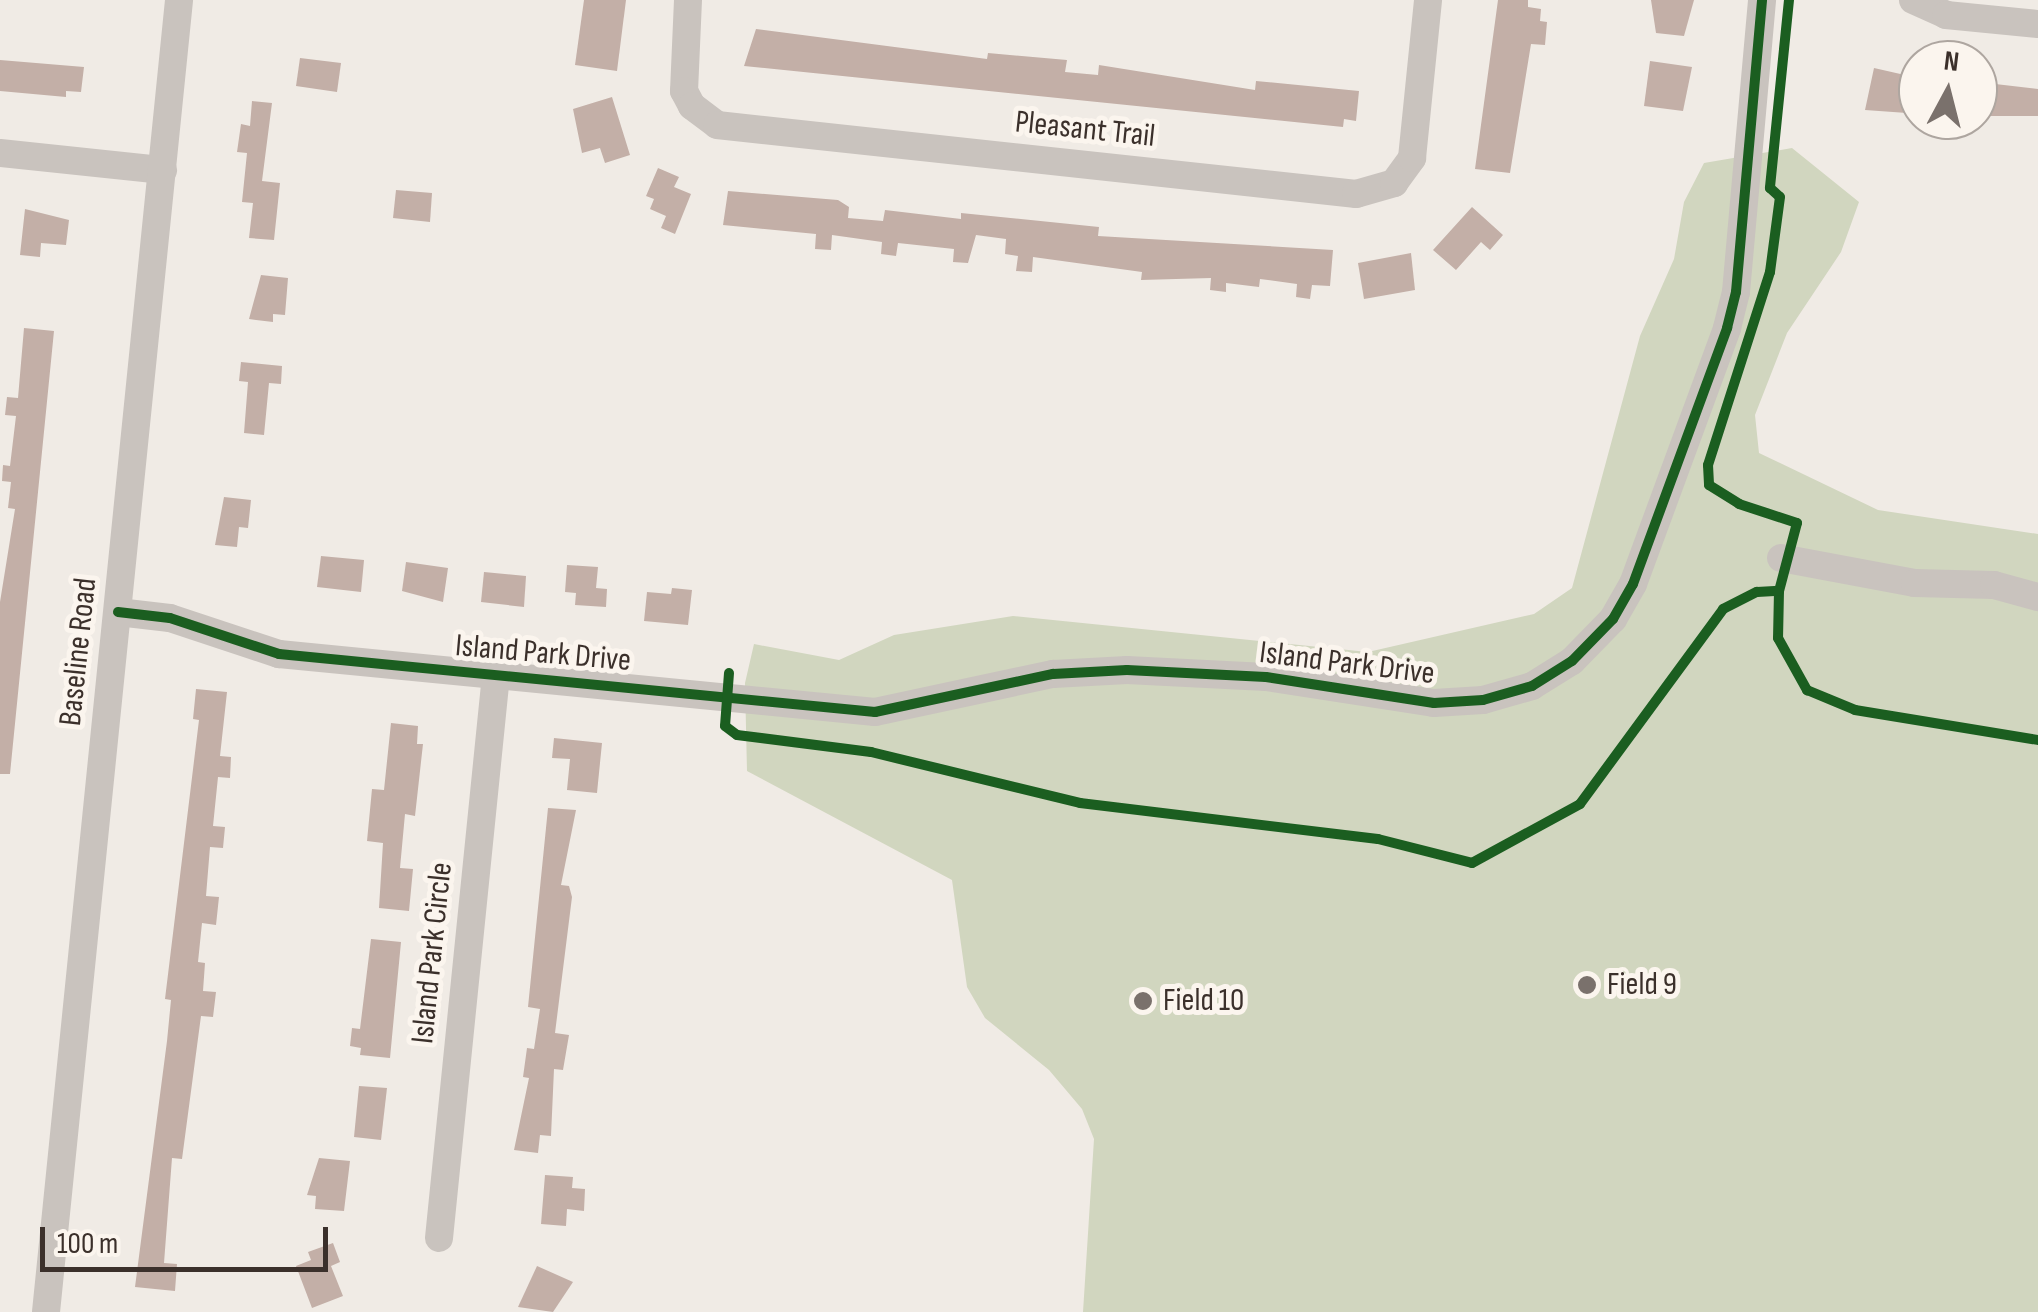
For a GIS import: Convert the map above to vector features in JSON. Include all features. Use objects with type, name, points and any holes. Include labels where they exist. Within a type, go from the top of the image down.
[{"type":"street","name":"Baseline Road","points":[[46,1312],[179,0]]},
{"type":"street","name":"Pleasant Trail","points":[[688,0],[684,91],[692,106],[718,125],[1356,194],[1394,183],[1412,158],[1428,0]]},
{"type":"street","name":"Island Park Drive","points":[[118,612],[184,621],[279,654],[876,712],[1054,674],[1127,670],[1266,677],[1434,704],[1483,700],[1532,686],[1572,661],[1613,619],[1633,584],[1726,328],[1738,274],[1762,0]]},
{"type":"street","points":[[1914,0],[1946,14],[2038,24]]},
{"type":"street","points":[[0,153],[163,170]]},
{"type":"street","points":[[1780,558],[1835,572],[1915,583],[1958,580],[2038,598]]},
{"type":"street","name":"Island Park Circle","points":[[439,1238],[496,675]]},
{"type":"green space","points":[[1792,148],[1859,202],[1841,252],[1787,333],[1755,415],[1759,453],[1878,510],[2038,534],[2038,1312],[1083,1312],[1094,1139],[1082,1109],[1049,1070],[985,1018],[967,987],[952,880],[747,771],[745,683],[754,644],[839,660],[894,635],[1013,616],[1368,652],[1534,614],[1572,588],[1640,336],[1674,259],[1684,202],[1704,163]]},
{"type":"building","points":[[584,0],[626,0],[617,71],[575,65]]},
{"type":"building","points":[[1498,0],[1528,0],[1528,7],[1541,9],[1540,21],[1547,22],[1545,45],[1531,44],[1510,173],[1475,169]]},
{"type":"building","points":[[1651,0],[1694,0],[1684,36],[1656,33]]},
{"type":"building","points":[[756,29],[987,59],[988,53],[1067,60],[1065,72],[1098,75],[1099,65],[1255,90],[1256,81],[1359,91],[1356,121],[1344,119],[1343,127],[744,66]]},
{"type":"building","points":[[300,58],[341,63],[337,92],[296,86]]},
{"type":"building","points":[[0,60],[84,67],[81,92],[66,91],[66,97],[0,91]]},
{"type":"building","points":[[1650,61],[1692,67],[1683,111],[1644,106]]},
{"type":"building","points":[[1874,68],[1898,73],[1898,112],[1865,110]]},
{"type":"building","points":[[1998,84],[2038,89],[2038,116],[1998,116]]},
{"type":"building","points":[[612,97],[630,155],[605,163],[600,148],[582,153],[573,109]]},
{"type":"building","points":[[252,101],[272,103],[262,181],[280,183],[274,240],[249,238],[253,203],[242,202],[247,153],[237,152],[241,124],[250,126]]},
{"type":"building","points":[[658,168],[679,177],[674,187],[691,194],[675,234],[661,228],[666,216],[650,209],[654,199],[646,196]]},
{"type":"building","points":[[396,190],[432,193],[430,222],[393,218]]},
{"type":"building","points":[[728,191],[838,200],[849,207],[848,218],[883,221],[885,210],[961,219],[961,213],[1099,227],[1098,236],[1333,250],[1330,286],[1312,285],[1310,299],[1296,297],[1297,284],[1260,279],[1259,287],[1226,283],[1226,292],[1210,290],[1211,278],[1141,280],[1142,272],[1033,257],[1032,272],[1016,271],[1018,256],[1005,254],[1006,239],[976,235],[968,263],[953,262],[954,249],[898,243],[896,256],[881,254],[882,242],[832,235],[831,250],[815,249],[816,234],[723,225]]},
{"type":"building","points":[[1472,207],[1503,235],[1490,250],[1481,242],[1456,270],[1433,250]]},
{"type":"building","points":[[25,209],[69,220],[66,245],[41,243],[40,257],[20,255]]},
{"type":"building","points":[[1411,253],[1415,290],[1364,299],[1358,263]]},
{"type":"building","points":[[261,275],[288,278],[285,315],[273,314],[273,322],[249,319]]},
{"type":"building","points":[[24,328],[54,331],[10,774],[0,774],[0,602],[15,509],[8,508],[11,482],[2,481],[3,465],[10,466],[16,416],[5,415],[7,397],[18,398]]},
{"type":"building","points":[[241,362],[282,366],[281,384],[269,383],[264,435],[244,433],[248,382],[239,381]]},
{"type":"building","points":[[224,497],[251,500],[248,528],[239,527],[237,547],[215,545]]},
{"type":"building","points":[[321,556],[364,560],[361,592],[317,587]]},
{"type":"building","points":[[406,562],[448,568],[443,602],[402,591]]},
{"type":"building","points":[[567,565],[598,567],[596,588],[607,589],[606,607],[575,605],[576,593],[565,592]]},
{"type":"building","points":[[484,572],[526,576],[524,607],[481,602]]},
{"type":"building","points":[[672,588],[692,590],[688,625],[644,621],[647,592],[671,594]]},
{"type":"building","points":[[196,689],[227,692],[220,756],[231,757],[230,778],[218,777],[213,826],[225,827],[223,848],[210,847],[206,896],[219,897],[216,925],[202,923],[198,962],[205,963],[203,991],[216,992],[213,1017],[201,1016],[182,1159],[172,1158],[164,1263],[177,1264],[175,1291],[135,1287],[167,1041],[171,1000],[165,999],[199,720],[193,719]]},
{"type":"building","points":[[391,723],[418,726],[417,744],[423,744],[415,816],[405,814],[400,868],[413,869],[409,911],[379,908],[383,843],[367,841],[372,789],[384,790]]},
{"type":"building","points":[[554,738],[602,743],[597,793],[567,790],[570,759],[552,758]]},
{"type":"building","points":[[548,808],[576,810],[561,885],[569,886],[572,897],[555,1033],[569,1035],[563,1070],[554,1069],[551,1136],[540,1135],[538,1153],[514,1150],[529,1078],[523,1077],[527,1048],[534,1049],[540,1009],[528,1007]]},
{"type":"building","points":[[371,939],[401,942],[390,1058],[360,1055],[361,1048],[350,1046],[352,1028],[360,1029]]},
{"type":"building","points":[[359,1086],[387,1088],[381,1140],[354,1137]]},
{"type":"building","points":[[319,1158],[350,1161],[344,1211],[315,1209],[316,1196],[307,1195]]},
{"type":"building","points":[[545,1175],[573,1177],[572,1188],[585,1189],[584,1211],[567,1209],[566,1226],[541,1224]]},
{"type":"building","points":[[333,1243],[340,1262],[331,1266],[343,1296],[312,1308],[296,1266],[311,1260],[308,1252]]},
{"type":"building","points":[[537,1266],[573,1282],[553,1312],[518,1307]]},
{"type":"cycle path","points":[[118,612],[170,618],[279,654],[875,712],[1053,674],[1127,670],[1266,677],[1434,703],[1483,700],[1532,686],[1572,661],[1613,619],[1633,584],[1727,328],[1736,292],[1762,0]]},
{"type":"cycle path","points":[[1789,0],[1770,188],[1780,197],[1770,272],[1708,465],[1709,485],[1739,504],[1797,523],[1779,591],[1778,638],[1807,690],[1855,710],[2038,740]]},
{"type":"cycle path","points":[[729,673],[725,726],[737,735],[871,752],[1080,803],[1378,839],[1472,863],[1580,804],[1723,609],[1757,592],[1779,591]]},
{"type":"place","name":"Field 9","points":[[1587,985]]},
{"type":"place","name":"Field 10","points":[[1143,1001]]}]
